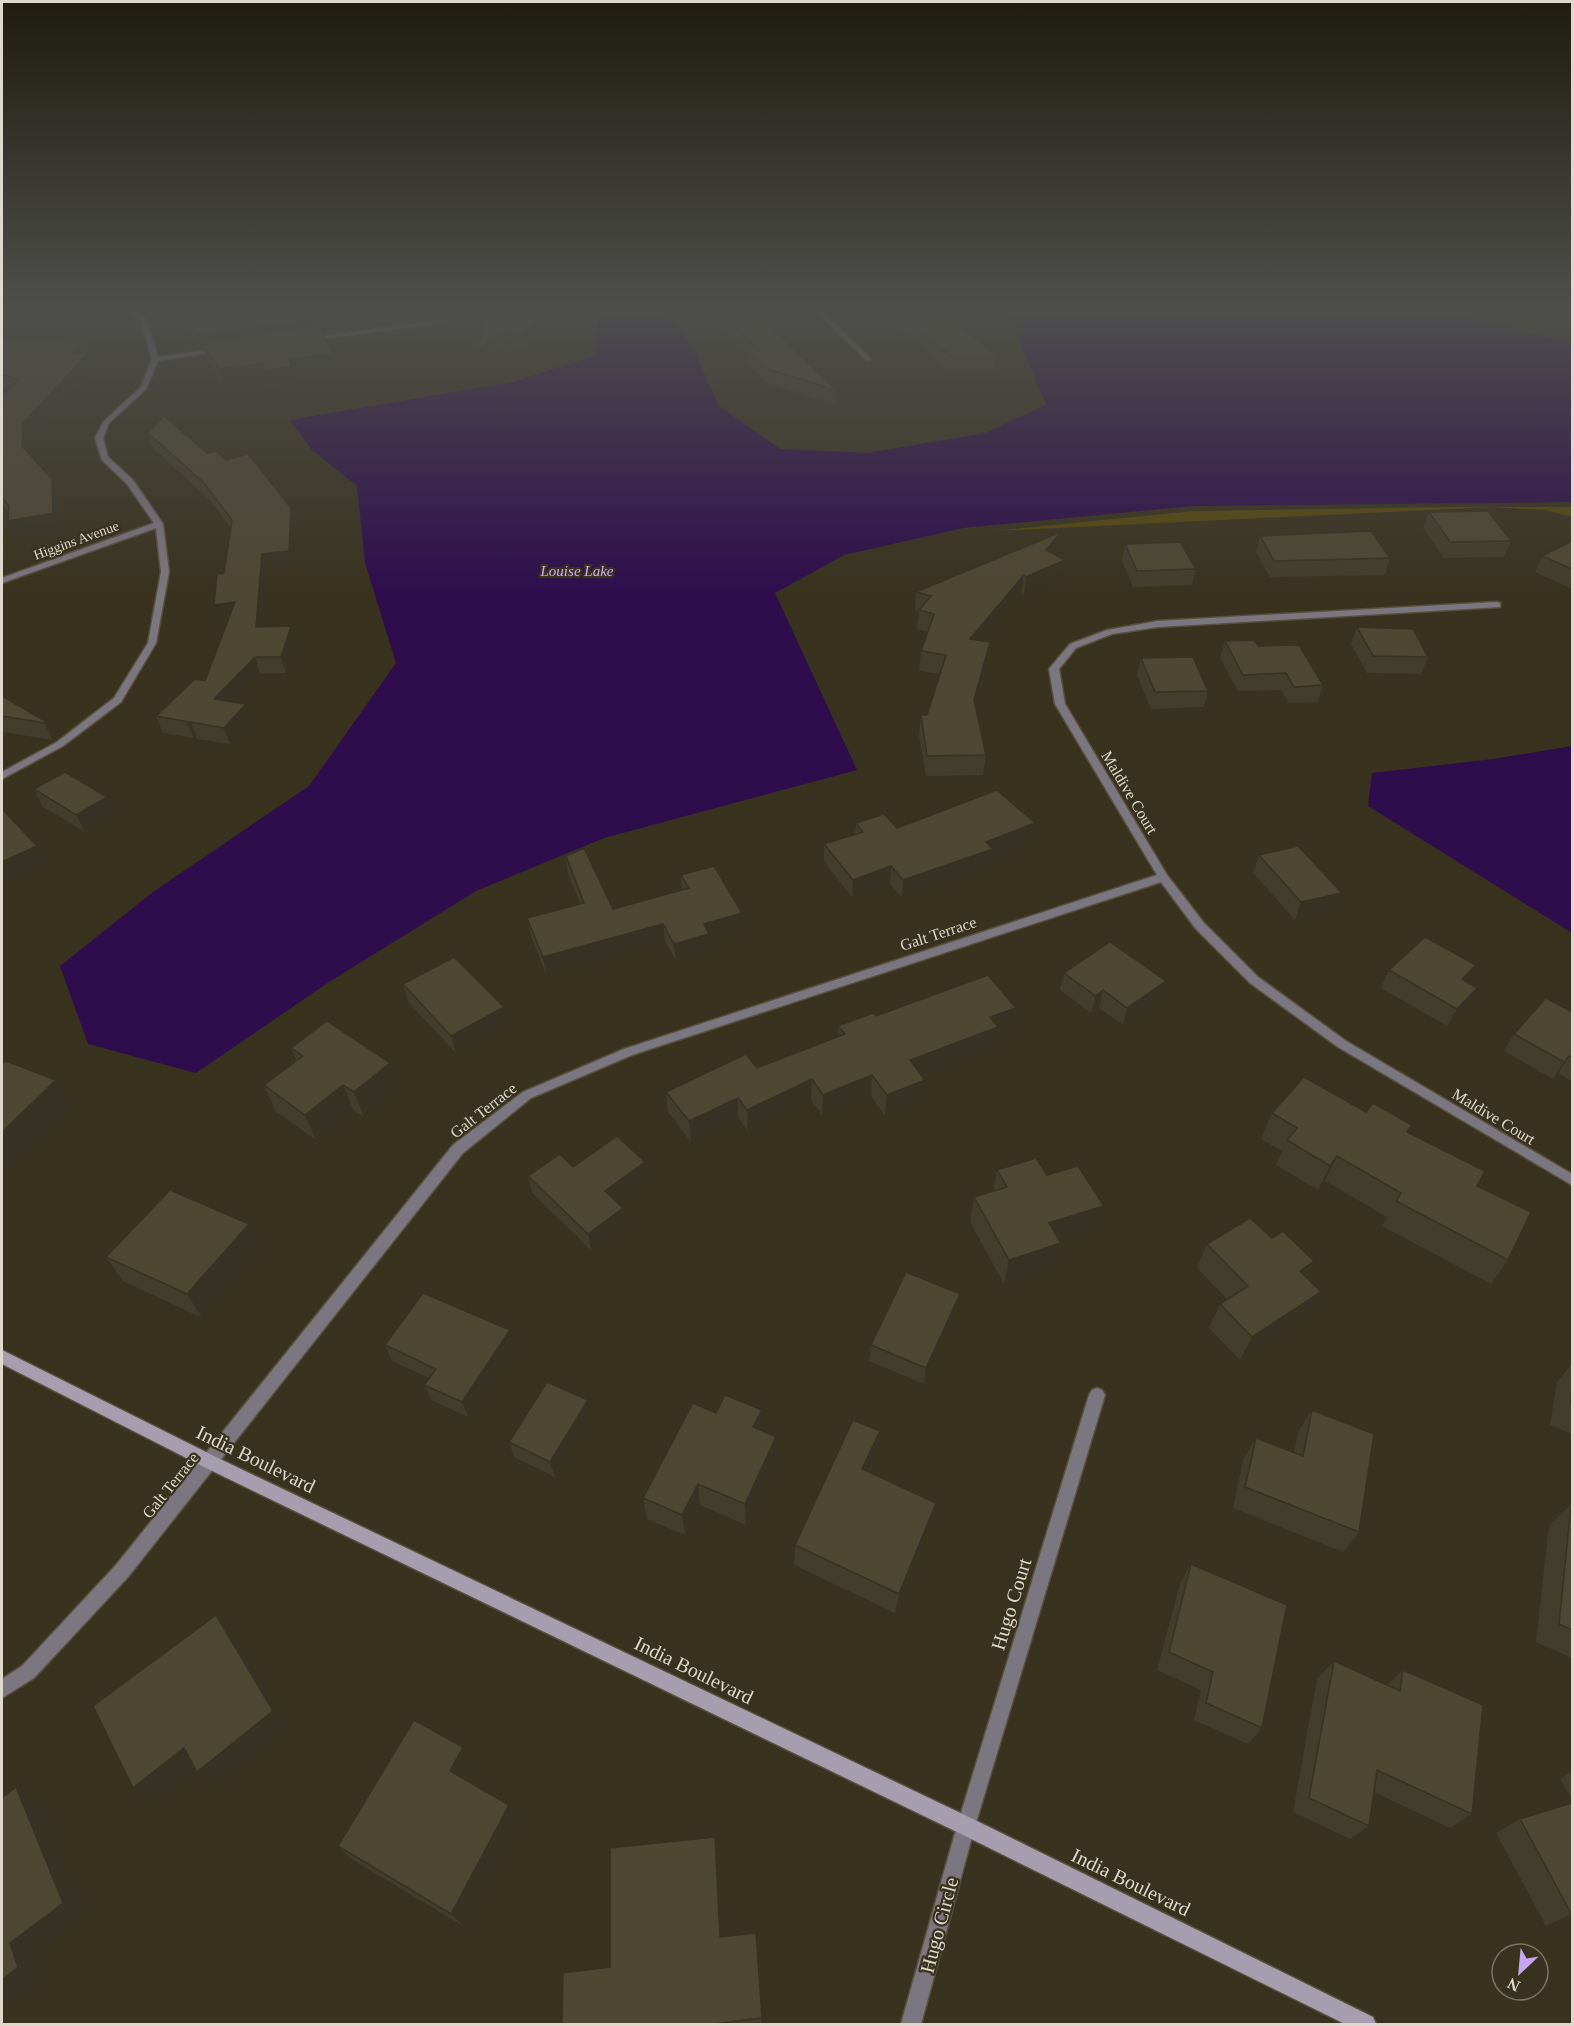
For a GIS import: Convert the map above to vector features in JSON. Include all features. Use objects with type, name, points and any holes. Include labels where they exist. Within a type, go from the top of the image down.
[{"type":"street","points":[[2,776],[60,744],[118,700],[152,643],[165,572],[159,524],[130,482],[105,458],[99,438],[106,422],[126,405]]},
{"type":"street","name":"Higgins Avenue","points":[[2,581],[159,524]]},
{"type":"street","name":"Maldive Court","points":[[1497,605],[1158,624],[1110,632],[1073,646],[1053,669],[1060,704],[1163,877],[1200,926],[1254,980],[1342,1044],[1572,1180]]},
{"type":"street","name":"Galt Terrace","points":[[2,1689],[28,1672],[123,1571],[458,1149],[527,1095],[628,1052],[1163,877]]},
{"type":"street","name":"India Boulevard","points":[[2,1357],[210,1462],[966,1826],[1366,2025]]},
{"type":"street","name":"Hugo Court","points":[[966,1826],[1096,1395]]},
{"type":"street","name":"Hugo Circle","points":[[911,2025],[966,1826]]},
{"type":"shaded area","points":[[1492,507],[993,531],[1194,511]]},
{"type":"shaded area","points":[[1492,507],[1572,507],[1572,517],[1546,510]]},
{"type":"water","name":"Louise Lake","points":[[381,405],[718,405],[780,449],[868,453],[985,433],[1046,405],[1572,405],[1572,502],[1192,506],[963,528],[844,555],[775,593],[857,770],[604,838],[476,891],[329,982],[196,1073],[88,1044],[60,966],[153,892],[309,786],[396,663],[365,563],[357,486],[312,450],[290,420]]},
{"type":"water","points":[[1572,746],[1572,933],[1368,806],[1372,773],[1493,759]]},
{"type":"building","points":[[2,405],[40,405],[23,423],[22,446],[52,479],[53,513],[8,521],[9,506],[2,497]]},
{"type":"building","points":[[164,416],[207,453],[216,451],[226,460],[248,454],[291,508],[289,551],[262,554],[256,627],[291,626],[281,657],[255,657],[214,699],[246,704],[224,728],[191,722],[188,724],[189,722],[156,716],[195,679],[205,681],[235,602],[214,605],[217,574],[224,573],[232,520],[204,483],[148,433]]},
{"type":"building","points":[[1488,511],[1511,541],[1450,542],[1429,512]]},
{"type":"building","points":[[1371,531],[1390,558],[1274,561],[1260,536]]},
{"type":"building","points":[[1061,532],[1046,550],[1065,560],[1026,577],[1024,575],[970,639],[990,642],[974,700],[986,755],[927,756],[921,715],[927,715],[946,655],[921,651],[934,614],[919,610],[931,596],[916,592]]},
{"type":"building","points":[[1572,541],[1572,569],[1542,556]]},
{"type":"building","points":[[1180,542],[1196,569],[1137,571],[1125,544]]},
{"type":"building","points":[[1357,627],[1413,629],[1428,657],[1373,656]]},
{"type":"building","points":[[1254,640],[1258,646],[1299,645],[1323,685],[1294,687],[1286,673],[1243,675],[1225,641]]},
{"type":"building","points":[[1193,657],[1208,691],[1155,692],[1141,658]]},
{"type":"building","points":[[2,696],[45,721],[44,723],[2,716]]},
{"type":"building","points":[[65,772],[107,797],[76,815],[34,789]]},
{"type":"building","points":[[997,790],[1035,823],[986,842],[993,849],[903,880],[891,866],[853,880],[824,844],[863,832],[856,823],[884,814],[897,828]]},
{"type":"building","points":[[2,809],[37,846],[2,862]]},
{"type":"building","points":[[1298,846],[1342,893],[1301,902],[1259,855]]},
{"type":"building","points":[[584,848],[613,909],[689,888],[681,875],[714,866],[742,913],[704,924],[709,934],[674,944],[663,924],[543,957],[527,918],[584,903],[566,856]]},
{"type":"building","points":[[1425,937],[1476,965],[1462,979],[1477,988],[1457,1009],[1389,970]]},
{"type":"building","points":[[1110,942],[1166,981],[1127,1008],[1103,990],[1096,996],[1064,973]]},
{"type":"building","points":[[454,957],[504,1007],[451,1036],[403,984]]},
{"type":"building","points":[[988,975],[1016,1008],[990,1017],[998,1027],[910,1060],[925,1080],[887,1095],[872,1075],[823,1095],[812,1079],[747,1110],[738,1098],[689,1121],[666,1092],[746,1054],[757,1068],[845,1034],[838,1026],[873,1013],[876,1016]]},
{"type":"building","points":[[1546,998],[1572,1012],[1572,1058],[1569,1056],[1564,1062],[1514,1034]]},
{"type":"building","points":[[327,1021],[390,1063],[354,1092],[343,1085],[305,1115],[264,1085],[303,1056],[291,1048]]},
{"type":"building","points":[[6,1061],[56,1080],[2,1132],[2,1064]]},
{"type":"building","points":[[1304,1077],[1366,1112],[1373,1103],[1412,1125],[1407,1132],[1485,1171],[1477,1186],[1531,1212],[1508,1260],[1396,1201],[1401,1193],[1337,1156],[1330,1166],[1287,1140],[1297,1128],[1272,1113]]},
{"type":"building","points":[[617,1136],[645,1162],[605,1191],[623,1208],[588,1234],[528,1176],[560,1154],[573,1167]]},
{"type":"building","points":[[1036,1158],[1047,1175],[1078,1166],[1104,1206],[1049,1223],[1061,1243],[1009,1260],[974,1197],[1007,1187],[997,1170]]},
{"type":"building","points":[[170,1190],[249,1224],[187,1294],[106,1257]]},
{"type":"building","points":[[1250,1218],[1272,1238],[1283,1231],[1314,1261],[1300,1271],[1321,1292],[1252,1337],[1220,1304],[1248,1286],[1207,1244]]},
{"type":"building","points":[[906,1272],[960,1294],[926,1368],[871,1345]]},
{"type":"building","points":[[423,1293],[510,1330],[462,1402],[424,1385],[436,1369],[385,1345]]},
{"type":"building","points":[[547,1382],[588,1400],[550,1462],[509,1442]]},
{"type":"building","points":[[725,1395],[762,1410],[753,1427],[776,1437],[745,1504],[698,1484],[682,1515],[643,1498],[693,1403],[716,1413]]},
{"type":"building","points":[[1312,1410],[1374,1434],[1359,1532],[1245,1487],[1256,1438],[1303,1456]]},
{"type":"building","points":[[853,1420],[880,1431],[862,1469],[936,1503],[899,1594],[795,1545]]},
{"type":"building","points":[[1572,1505],[1572,1630],[1559,1624]]},
{"type":"building","points":[[1191,1564],[1287,1605],[1262,1728],[1206,1703],[1213,1672],[1169,1652]]},
{"type":"building","points":[[216,1615],[273,1711],[197,1772],[184,1748],[133,1788],[93,1706]]},
{"type":"building","points":[[1334,1661],[1400,1691],[1403,1670],[1483,1705],[1472,1814],[1377,1770],[1369,1826],[1309,1798]]},
{"type":"building","points":[[414,1720],[463,1747],[450,1771],[509,1805],[451,1914],[338,1846]]},
{"type":"building","points":[[16,1787],[63,1903],[10,1943],[18,1967],[2,1980],[2,1798]]},
{"type":"building","points":[[1572,1803],[1572,1915],[1520,1819]]},
{"type":"building","points":[[715,1837],[720,1937],[756,1933],[762,2018],[705,2025],[562,2025],[563,1973],[610,1967],[610,1848]]}]
